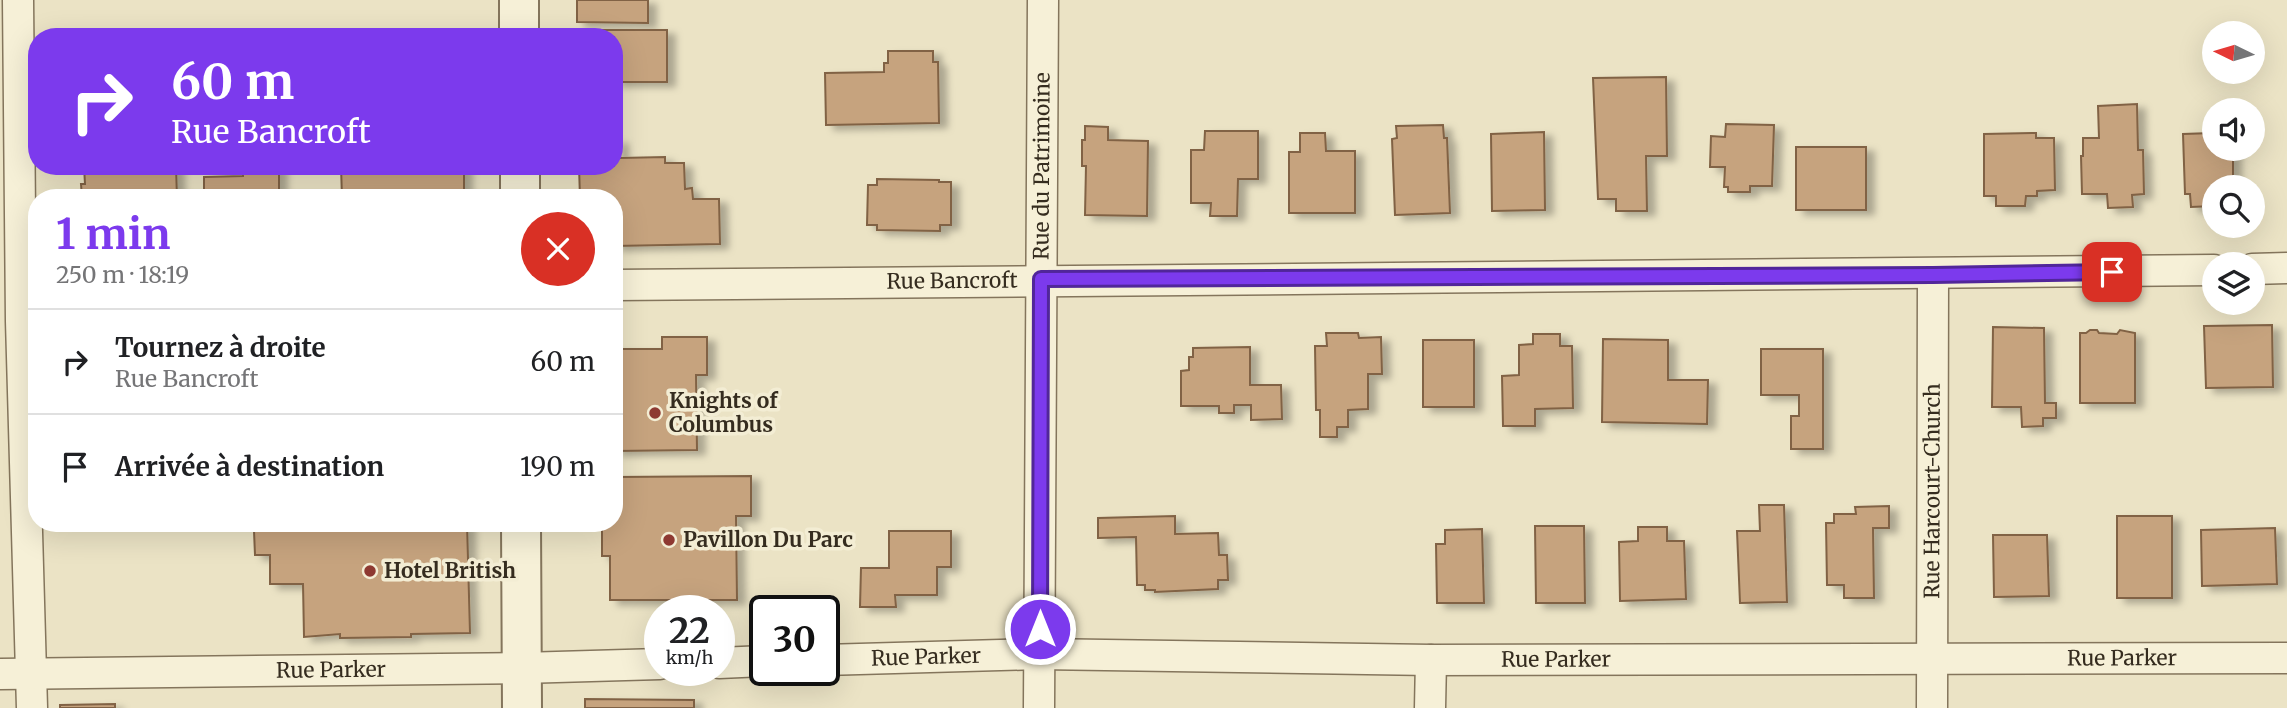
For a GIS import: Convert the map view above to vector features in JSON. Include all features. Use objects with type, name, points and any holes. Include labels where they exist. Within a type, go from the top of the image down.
[{"type":"street","points":[[18,0],[19,296],[32,708]]},
{"type":"street","points":[[519,0],[519,28]]},
{"type":"street","name":"Rue du Patrimoine","points":[[1039,708],[1043,0]]},
{"type":"street","points":[[2265,269],[2287,268]]},
{"type":"street","name":"Rue Bancroft","points":[[623,285],[1041,279],[1933,275],[2202,270]]},
{"type":"street","name":"Rue Harcourt-Church","points":[[1932,708],[1933,275]]},
{"type":"street","points":[[521,532],[522,708]]},
{"type":"street","name":"Rue Parker","points":[[840,660],[1039,654],[1431,660],[2287,658]]},
{"type":"street","points":[[1430,708],[1431,660]]},
{"type":"street","name":"Rue Parker","points":[[0,674],[644,664]]},
{"type":"building","points":[[577,0],[648,0],[648,23],[577,22]]},
{"type":"building","points":[[623,30],[667,30],[667,82],[623,82]]},
{"type":"building","points":[[888,51],[933,51],[933,62],[938,62],[939,123],[826,125],[825,73],[884,72],[884,63],[888,63]]},
{"type":"building","points":[[1666,77],[1667,156],[1646,156],[1647,211],[1616,211],[1616,199],[1598,199],[1593,78]]},
{"type":"building","points":[[2137,104],[2138,150],[2143,150],[2144,194],[2132,195],[2133,207],[2108,208],[2107,194],[2082,194],[2083,138],[2099,138],[2098,106]]},
{"type":"building","points":[[1726,124],[1774,125],[1772,186],[1750,186],[1750,192],[1728,192],[1728,187],[1724,187],[1725,167],[1710,167],[1711,136],[1725,137]]},
{"type":"building","points":[[1443,125],[1444,138],[1447,138],[1450,213],[1395,215],[1392,139],[1397,138],[1396,126]]},
{"type":"building","points":[[1085,126],[1108,127],[1108,140],[1148,141],[1147,216],[1085,215],[1086,166],[1082,166],[1082,140],[1085,140]]},
{"type":"building","points":[[1205,131],[1258,131],[1258,179],[1238,179],[1237,216],[1210,216],[1211,203],[1191,203],[1191,150],[1204,150]]},
{"type":"building","points":[[1544,132],[1545,210],[1492,211],[1491,134]]},
{"type":"building","points":[[1300,133],[1325,133],[1326,151],[1355,151],[1355,213],[1289,213],[1289,152],[1300,152]]},
{"type":"building","points":[[2036,133],[2036,138],[2054,138],[2055,190],[2037,191],[2037,196],[2026,196],[2025,206],[1996,206],[1996,196],[1984,196],[1984,134]]},
{"type":"building","points":[[2202,133],[2202,161],[2233,161],[2233,175],[2202,175],[2202,207],[2191,207],[2190,194],[2185,194],[2183,134]]},
{"type":"building","points":[[1796,147],[1866,147],[1866,210],[1796,210]]},
{"type":"building","points":[[665,157],[665,163],[684,163],[685,189],[692,188],[693,199],[719,199],[720,244],[623,246],[623,189],[580,189],[579,175],[623,175],[623,158]]},
{"type":"building","points":[[84,175],[176,175],[177,189],[81,189],[81,184],[85,184]]},
{"type":"building","points":[[279,175],[279,189],[204,189],[204,177]]},
{"type":"building","points":[[341,175],[464,175],[464,189],[342,189]]},
{"type":"building","points":[[877,179],[951,182],[951,225],[940,225],[940,231],[877,230],[877,225],[867,225],[868,185],[877,185]]},
{"type":"building","points":[[2272,325],[2273,387],[2206,388],[2204,326]]},
{"type":"building","points":[[1993,327],[2044,328],[2045,403],[2056,403],[2056,418],[2043,418],[2043,426],[2022,427],[2021,407],[1992,407]]},
{"type":"building","points":[[2097,330],[2099,333],[2117,334],[2120,330],[2135,333],[2135,403],[2080,403],[2080,333]]},
{"type":"building","points":[[1326,333],[1358,333],[1359,338],[1381,337],[1382,374],[1368,374],[1368,409],[1348,410],[1348,427],[1337,427],[1337,437],[1320,437],[1320,410],[1316,410],[1315,346],[1327,346]]},
{"type":"building","points":[[1533,334],[1560,334],[1560,346],[1572,346],[1573,408],[1535,409],[1535,426],[1503,426],[1502,376],[1519,375],[1519,345],[1533,344]]},
{"type":"building","name":"Knights of Columbus","points":[[662,337],[707,337],[707,375],[696,375],[697,450],[623,451],[623,349],[662,349]]},
{"type":"building","points":[[1603,339],[1668,340],[1668,380],[1708,380],[1707,424],[1602,422]]},
{"type":"building","points":[[1423,340],[1474,340],[1474,407],[1423,407]]},
{"type":"building","points":[[1250,347],[1250,385],[1281,385],[1282,419],[1251,420],[1251,405],[1234,405],[1234,413],[1219,413],[1219,406],[1181,406],[1181,371],[1189,370],[1189,357],[1193,357],[1193,348]]},
{"type":"building","points":[[1761,349],[1823,349],[1823,449],[1791,449],[1791,416],[1799,416],[1799,395],[1761,395]]},
{"type":"building","name":"Pavillon Du Parc","points":[[751,476],[751,516],[736,516],[737,600],[735,595],[644,595],[644,600],[610,600],[610,556],[602,556],[602,532],[623,532],[623,477]]},
{"type":"building","points":[[1759,505],[1784,505],[1787,602],[1740,603],[1737,531],[1760,531]]},
{"type":"building","points":[[1889,506],[1889,528],[1873,528],[1874,598],[1844,598],[1844,585],[1827,585],[1826,523],[1834,523],[1834,514],[1856,514],[1855,507]]},
{"type":"building","points":[[1175,516],[1175,534],[1218,533],[1219,555],[1227,555],[1228,580],[1218,580],[1218,589],[1155,592],[1145,590],[1145,585],[1137,585],[1136,537],[1098,538],[1098,518]]},
{"type":"building","points":[[2117,516],[2172,516],[2172,598],[2117,598]]},
{"type":"building","points":[[1535,526],[1584,526],[1585,603],[1536,603]]},
{"type":"building","points":[[1638,527],[1667,527],[1667,541],[1684,541],[1686,599],[1620,601],[1619,542],[1638,541]]},
{"type":"building","points":[[2275,528],[2277,584],[2202,586],[2201,530]]},
{"type":"building","points":[[1482,529],[1484,603],[1437,603],[1436,544],[1445,544],[1445,530]]},
{"type":"building","points":[[889,531],[951,531],[951,567],[937,567],[937,595],[895,595],[896,607],[860,607],[861,568],[889,568]]},
{"type":"building","name":"Hotel British","points":[[254,532],[467,532],[470,633],[411,634],[411,637],[340,638],[340,634],[304,637],[303,584],[270,584],[270,555],[255,555]]},
{"type":"building","points":[[1993,535],[2047,535],[2049,596],[1994,597]]},
{"type":"building","points":[[585,699],[694,700],[694,708],[585,708]]},
{"type":"building","points":[[115,704],[115,708],[60,708],[60,705]]},
{"type":"place","name":"Knights of Columbus","points":[[655,413]]},
{"type":"place","name":"Pavillon Du Parc","points":[[669,540]]},
{"type":"place","name":"Hotel British","points":[[370,571]]},
{"type":"route","points":[[1040,629],[1041,279],[2112,272]]}]
